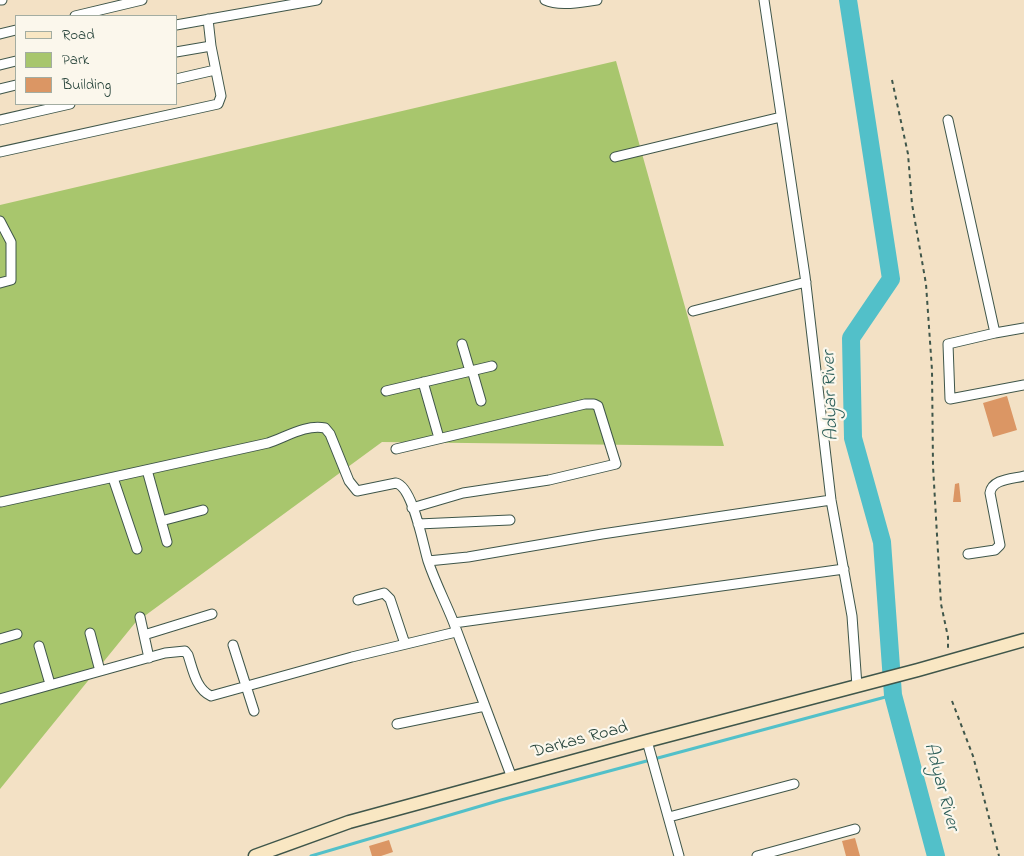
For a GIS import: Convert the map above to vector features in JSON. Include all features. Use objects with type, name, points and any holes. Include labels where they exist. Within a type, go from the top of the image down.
[{"type":"main road","name":"Darkas Road","points":[[254,856],[349,822],[512,778],[649,747],[857,686],[1024,640]]},
{"type":"street","points":[[79,15],[142,0]]},
{"type":"street","points":[[178,25],[316,0]]},
{"type":"street","points":[[545,0],[564,3],[597,0]]},
{"type":"street","points":[[764,0],[806,282],[831,500],[852,616],[857,686]]},
{"type":"street","points":[[0,152],[213,106],[220,101],[221,96],[215,70],[208,19]]},
{"type":"street","points":[[0,34],[15,30]]},
{"type":"street","points":[[178,52],[211,46]]},
{"type":"street","points":[[0,65],[15,61]]},
{"type":"street","points":[[178,79],[215,70]]},
{"type":"street","points":[[0,88],[15,85]]},
{"type":"street","points":[[0,120],[66,105]]},
{"type":"street","points":[[615,157],[781,117]]},
{"type":"street","points":[[948,120],[995,333]]},
{"type":"street","points":[[0,221],[11,242],[11,280],[0,283]]},
{"type":"street","points":[[692,311],[806,282]]},
{"type":"street","points":[[1024,328],[948,344],[950,400],[1024,385]]},
{"type":"street","points":[[462,344],[481,401]]},
{"type":"street","points":[[386,391],[492,366]]},
{"type":"street","points":[[423,382],[439,438]]},
{"type":"street","points":[[396,449],[585,404],[594,404],[598,406],[616,464],[549,480],[463,493],[412,508]]},
{"type":"street","points":[[1,502],[268,443],[297,432],[318,427],[325,428],[330,434],[349,481],[357,491],[396,483],[401,484],[406,491],[418,524],[428,561],[512,778]]},
{"type":"street","points":[[147,470],[167,542]]},
{"type":"street","points":[[968,554],[995,550],[1000,545],[990,493],[991,487],[1000,481],[1024,476]]},
{"type":"street","points":[[113,478],[137,549]]},
{"type":"street","points":[[428,561],[486,554],[602,534],[831,500]]},
{"type":"street","points":[[161,521],[203,510]]},
{"type":"street","points":[[418,524],[510,520]]},
{"type":"street","points":[[0,699],[172,652],[185,651],[200,687],[204,693],[211,696],[405,644],[455,628],[844,570]]},
{"type":"street","points":[[358,600],[384,593],[390,600],[405,644]]},
{"type":"street","points":[[144,635],[212,614]]},
{"type":"street","points":[[140,617],[149,658]]},
{"type":"street","points":[[90,633],[100,671]]},
{"type":"street","points":[[0,639],[17,634]]},
{"type":"street","points":[[233,645],[254,711]]},
{"type":"street","points":[[39,646],[50,684]]},
{"type":"street","points":[[398,724],[484,706]]},
{"type":"street","points":[[649,747],[679,856]]},
{"type":"street","points":[[669,817],[794,784]]},
{"type":"street","points":[[757,856],[856,829]]},
{"type":"path","points":[[892,80],[908,154],[912,204],[926,284],[932,370],[933,466],[941,604],[948,636],[948,662]]},
{"type":"path","points":[[952,701],[973,756],[999,856]]},
{"type":"green space","points":[[616,61],[724,446],[382,442],[135,623],[0,789],[0,205]]},
{"type":"building","points":[[1007,396],[1017,430],[993,437],[983,403]]},
{"type":"building","points":[[959,483],[961,502],[953,502],[955,484]]},
{"type":"building","points":[[855,838],[860,856],[846,856],[842,841]]},
{"type":"building","points":[[389,840],[393,852],[381,856],[372,856],[369,846]]},
{"type":"waterway","name":"Adyar River","points":[[848,0],[891,279],[851,338],[853,438],[882,542],[893,695],[936,856]]},
{"type":"waterway","points":[[311,856],[501,800],[893,695]]}]
